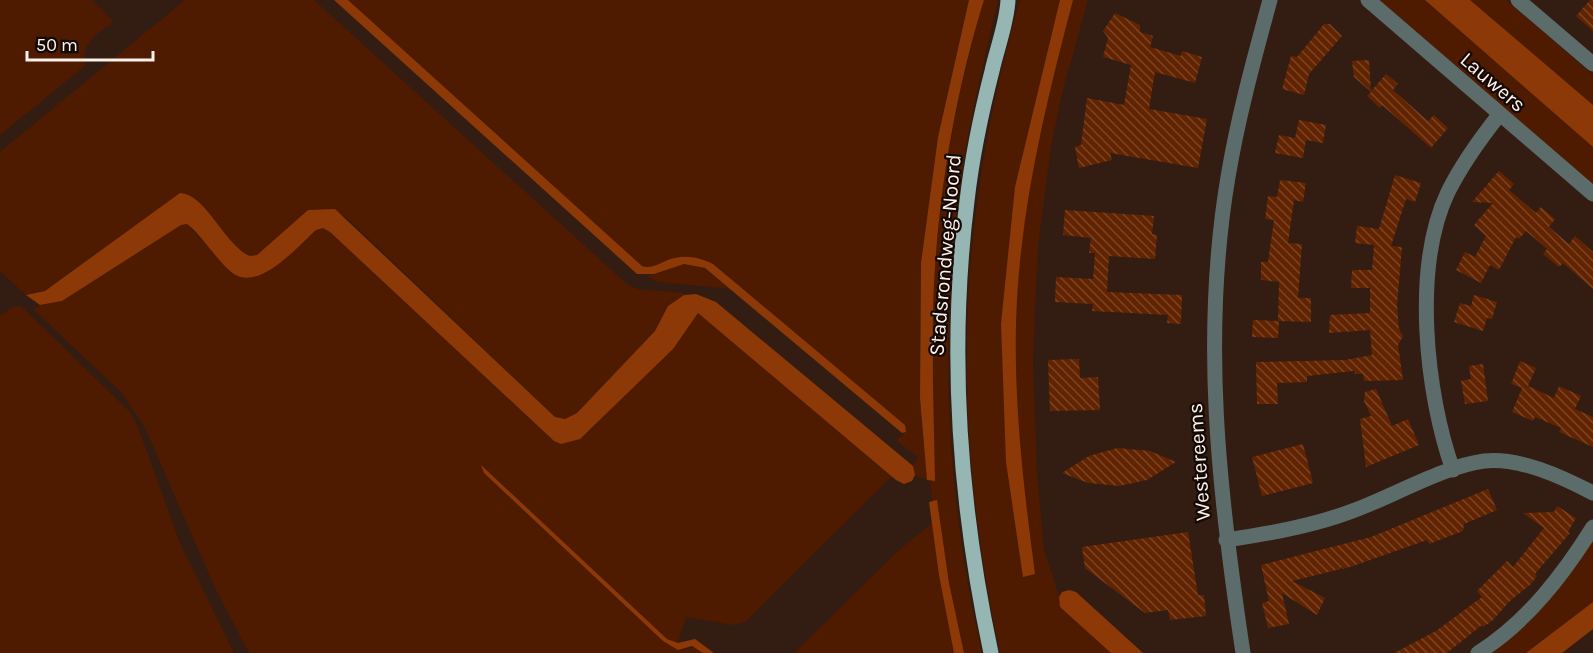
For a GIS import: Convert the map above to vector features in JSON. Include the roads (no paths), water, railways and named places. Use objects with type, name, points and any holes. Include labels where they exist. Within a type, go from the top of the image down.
[{"type":"main road","name":"Stadsrondweg-Noord","points":[[991,653],[976,582],[964,500],[956,354],[967,200],[980,121],[1009,2]]},
{"type":"street","name":"Westereems","points":[[1270,0],[1244,98],[1228,179],[1218,269],[1214,366],[1216,444],[1226,540],[1277,533],[1353,512],[1453,470],[1484,461],[1518,464],[1571,482],[1593,493]]},
{"type":"street","name":"Lauwers","points":[[1368,0],[1593,194]]},
{"type":"street","points":[[1518,0],[1593,64]]},
{"type":"street","points":[[1453,470],[1439,431],[1429,371],[1428,298],[1432,243],[1448,193],[1477,142],[1499,115]]},
{"type":"street","points":[[1478,653],[1529,611],[1565,572],[1593,527]]},
{"type":"street","points":[[1226,540],[1243,653]]}]
